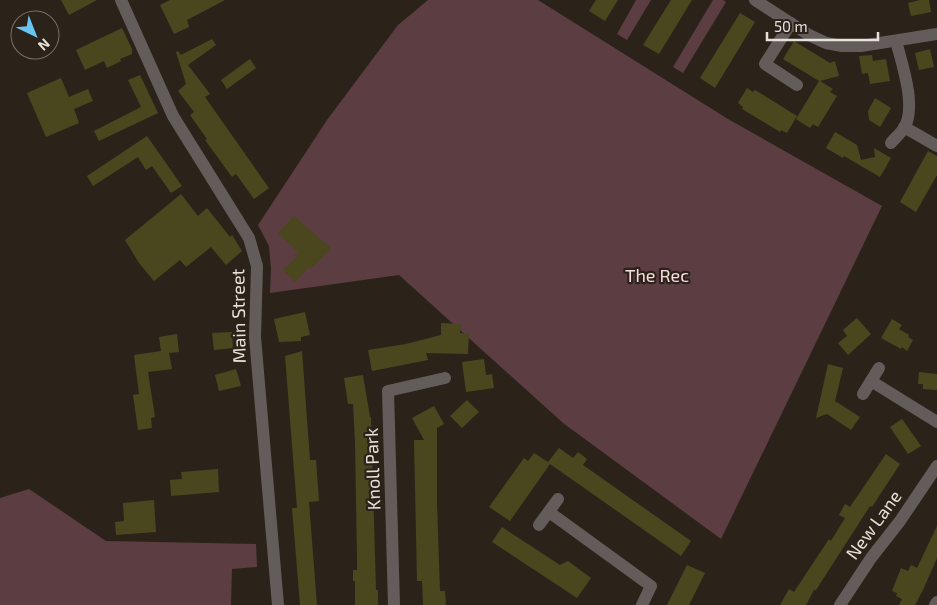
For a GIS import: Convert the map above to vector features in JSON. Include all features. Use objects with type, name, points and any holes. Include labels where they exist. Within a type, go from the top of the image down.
[{"type":"street","name":"Main Street","points":[[121,0],[173,116],[249,238],[257,266],[255,337],[278,605]]},
{"type":"street","points":[[757,0],[791,23],[826,43],[842,46],[861,46],[937,34]]},
{"type":"street","points":[[791,23],[765,64],[797,85]]},
{"type":"street","points":[[891,143],[904,127],[908,115],[909,98],[896,41]]},
{"type":"street","points":[[904,127],[937,146]]},
{"type":"street","points":[[863,394],[879,368]]},
{"type":"street","name":"Knoll Park","points":[[394,605],[388,391],[445,378]]},
{"type":"street","points":[[871,381],[937,422]]},
{"type":"street","name":"New Lane","points":[[840,605],[937,466]]},
{"type":"street","points":[[539,525],[558,499]]},
{"type":"street","points":[[549,512],[651,586],[642,605]]},
{"type":"green space","name":"The Rec","points":[[428,0],[538,0],[728,119],[882,206],[721,539],[563,423],[399,275],[270,293],[271,268],[269,246],[258,225],[327,120],[398,25]]},
{"type":"green space","points":[[636,0],[651,0],[627,40],[617,34]]},
{"type":"green space","points":[[713,0],[723,0],[726,2],[683,73],[673,67]]},
{"type":"green space","points":[[29,489],[106,541],[256,544],[257,567],[232,569],[231,605],[0,605],[0,498]]},
{"type":"building","points":[[61,0],[97,0],[69,15]]},
{"type":"building","points":[[170,0],[225,0],[187,20],[189,27],[174,34],[160,5]]},
{"type":"building","points":[[596,0],[618,0],[605,21],[589,11]]},
{"type":"building","points":[[671,0],[692,0],[659,54],[643,45]]},
{"type":"building","points":[[929,0],[931,12],[911,16],[908,3]]},
{"type":"building","points":[[740,13],[755,22],[715,88],[700,78]]},
{"type":"building","points":[[122,28],[132,49],[132,54],[120,59],[121,61],[107,68],[104,61],[85,70],[76,50]]},
{"type":"building","points":[[212,39],[216,45],[188,65],[210,94],[205,97],[269,188],[254,199],[236,174],[232,177],[205,140],[207,139],[190,115],[194,112],[178,91],[186,84],[176,52],[178,51],[181,55]]},
{"type":"building","points":[[794,41],[830,63],[835,61],[839,76],[820,81],[833,89],[830,92],[837,96],[818,127],[813,124],[810,128],[796,119],[819,81],[783,59]]},
{"type":"building","points":[[930,49],[934,67],[919,70],[915,53]]},
{"type":"building","points":[[872,55],[873,61],[886,59],[890,81],[870,84],[868,73],[862,74],[859,56]]},
{"type":"building","points":[[250,59],[256,68],[227,89],[221,80]]},
{"type":"building","points":[[140,75],[158,113],[99,141],[94,131],[141,107],[128,80]]},
{"type":"building","points":[[61,78],[69,97],[88,89],[93,101],[74,109],[79,123],[46,137],[27,93]]},
{"type":"building","points":[[747,88],[753,92],[755,90],[797,116],[787,133],[781,130],[780,132],[742,109],[743,107],[738,103]]},
{"type":"building","points":[[875,98],[891,108],[880,127],[869,120],[868,111]]},
{"type":"building","points":[[835,132],[857,145],[861,160],[875,157],[874,148],[891,158],[880,177],[826,148]]},
{"type":"building","points":[[147,136],[182,186],[171,193],[152,166],[146,170],[138,157],[93,186],[87,176]]},
{"type":"building","points":[[928,151],[937,156],[937,175],[916,212],[900,202]]},
{"type":"building","points":[[181,194],[198,216],[207,208],[230,237],[232,235],[242,251],[226,265],[211,247],[186,267],[180,260],[154,281],[139,263],[125,240]]},
{"type":"building","points":[[294,216],[331,248],[311,269],[309,267],[295,282],[283,270],[297,256],[295,255],[298,252],[278,233]]},
{"type":"building","points":[[305,312],[310,335],[301,337],[301,341],[279,342],[274,319]]},
{"type":"building","points":[[857,318],[871,334],[848,355],[838,343],[847,336],[843,330]]},
{"type":"building","points":[[892,319],[902,325],[899,329],[913,340],[907,351],[881,338]]},
{"type":"building","points":[[441,323],[461,324],[460,333],[469,333],[468,354],[426,353],[428,360],[372,371],[368,350],[406,344],[441,335]]},
{"type":"building","points":[[232,332],[233,348],[214,350],[212,333]]},
{"type":"building","points":[[177,334],[179,352],[169,353],[172,369],[148,372],[155,417],[151,418],[152,428],[138,430],[133,395],[139,394],[134,355],[161,351],[159,337]]},
{"type":"building","points":[[302,351],[310,460],[316,460],[319,501],[309,502],[317,605],[300,605],[292,508],[297,508],[285,356]]},
{"type":"building","points":[[484,359],[486,375],[492,374],[494,388],[466,392],[462,362]]},
{"type":"building","points":[[828,364],[843,368],[835,401],[860,417],[851,430],[827,414],[816,418]]},
{"type":"building","points":[[236,369],[241,386],[219,391],[215,375]]},
{"type":"building","points":[[919,372],[937,374],[937,390],[923,389],[923,384],[918,384]]},
{"type":"building","points":[[363,375],[371,417],[378,605],[355,605],[355,581],[353,581],[353,570],[357,570],[355,442],[353,404],[348,404],[344,378]]},
{"type":"building","points":[[467,400],[479,412],[462,428],[450,416]]},
{"type":"building","points":[[434,406],[444,424],[437,428],[437,503],[440,591],[445,591],[446,605],[423,605],[422,581],[417,581],[414,440],[424,440],[412,418]]},
{"type":"building","points":[[902,419],[921,446],[908,454],[890,427]]},
{"type":"building","points":[[559,448],[573,458],[578,452],[587,459],[583,465],[691,541],[681,556],[550,464],[510,521],[489,507],[524,458],[528,461],[534,453],[548,462]]},
{"type":"building","points":[[886,454],[900,464],[872,507],[870,506],[816,590],[814,590],[806,605],[780,605],[789,589],[794,592],[829,539],[831,541],[845,518],[839,515],[845,504],[850,507]]},
{"type":"building","points":[[218,469],[219,492],[171,496],[170,480],[182,479],[181,472]]},
{"type":"building","points":[[154,500],[156,532],[116,535],[115,522],[124,521],[123,503]]},
{"type":"building","points":[[937,526],[937,558],[923,590],[915,605],[899,605],[902,599],[896,596],[897,593],[892,591],[901,568],[908,571],[911,565],[917,568]]},
{"type":"building","points":[[502,527],[560,565],[568,561],[591,578],[577,598],[492,542]]},
{"type":"building","points":[[687,565],[705,573],[689,605],[667,605]]}]
